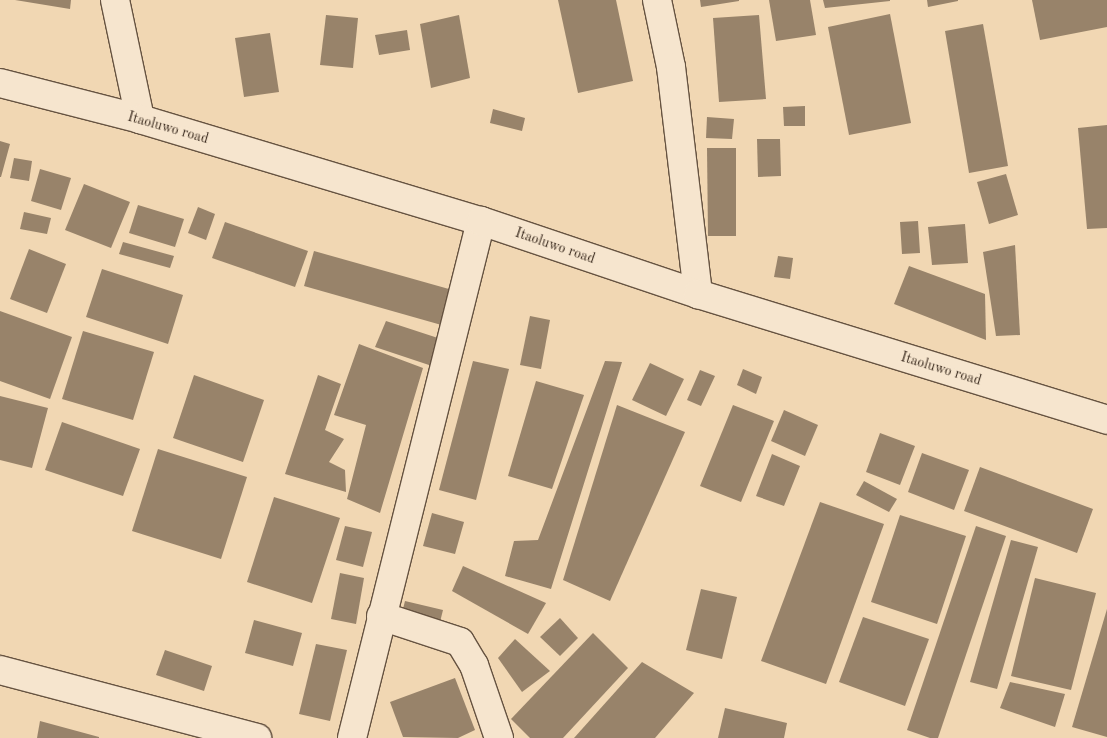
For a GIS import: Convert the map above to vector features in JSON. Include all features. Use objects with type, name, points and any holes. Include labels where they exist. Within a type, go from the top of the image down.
[{"type":"street","points":[[115,0],[140,119]]},
{"type":"street","points":[[657,0],[671,68],[698,294]]},
{"type":"street","name":"Itaoluwo road","points":[[0,82],[140,119],[481,221],[698,294],[1107,420]]},
{"type":"street","points":[[352,738],[481,221]]},
{"type":"street","points":[[381,616],[460,642],[474,665],[499,738]]},
{"type":"street","points":[[0,670],[257,738]]},
{"type":"building","points":[[15,0],[71,0],[70,9]]},
{"type":"building","points":[[558,0],[616,0],[633,81],[578,93]]},
{"type":"building","points":[[700,0],[739,0],[739,1],[701,7]]},
{"type":"building","points":[[769,0],[810,0],[816,35],[776,41]]},
{"type":"building","points":[[823,0],[890,0],[890,1],[825,8]]},
{"type":"building","points":[[927,0],[958,0],[958,1],[928,7]]},
{"type":"building","points":[[1032,0],[1107,0],[1107,27],[1040,40]]},
{"type":"building","points":[[890,14],[911,123],[849,135],[828,27]]},
{"type":"building","points":[[326,15],[358,18],[353,68],[320,65]]},
{"type":"building","points":[[459,15],[470,78],[431,88],[420,24]]},
{"type":"building","points":[[759,15],[766,99],[719,102],[713,18]]},
{"type":"building","points":[[983,24],[1008,166],[969,173],[945,31]]},
{"type":"building","points":[[407,30],[410,50],[379,55],[375,35]]},
{"type":"building","points":[[270,33],[279,92],[244,97],[235,38]]},
{"type":"building","points":[[805,106],[805,126],[784,126],[783,107]]},
{"type":"building","points":[[493,109],[525,118],[522,131],[490,123]]},
{"type":"building","points":[[707,117],[734,119],[732,139],[706,138]]},
{"type":"building","points":[[1107,125],[1107,228],[1087,229],[1078,128]]},
{"type":"building","points":[[757,139],[780,139],[781,176],[758,177]]},
{"type":"building","points":[[0,141],[10,144],[1,177],[0,177]]},
{"type":"building","points":[[707,148],[736,148],[736,236],[708,236]]},
{"type":"building","points":[[14,158],[32,161],[29,181],[10,178]]},
{"type":"building","points":[[40,169],[71,178],[61,210],[31,201]]},
{"type":"building","points":[[1006,174],[1018,215],[989,224],[977,182]]},
{"type":"building","points":[[84,184],[130,202],[111,248],[65,230]]},
{"type":"building","points":[[138,205],[184,219],[175,247],[129,233]]},
{"type":"building","points":[[198,207],[215,214],[206,240],[188,233]]},
{"type":"building","points":[[24,212],[51,218],[47,234],[20,229]]},
{"type":"building","points":[[918,221],[920,253],[902,254],[900,222]]},
{"type":"building","points":[[225,222],[308,251],[295,287],[212,258]]},
{"type":"building","points":[[965,224],[968,263],[932,265],[928,227]]},
{"type":"building","points":[[123,242],[174,256],[170,268],[119,254]]},
{"type":"building","points":[[1015,245],[1020,335],[996,336],[983,252]]},
{"type":"building","points":[[29,249],[66,264],[47,313],[10,299]]},
{"type":"building","points":[[314,251],[456,291],[445,326],[304,286]]},
{"type":"building","points":[[778,256],[793,258],[790,279],[774,277]]},
{"type":"building","points":[[909,266],[985,294],[986,340],[894,304]]},
{"type":"building","points":[[102,269],[183,295],[168,344],[86,317]]},
{"type":"building","points":[[0,311],[72,337],[50,399],[0,381]]},
{"type":"building","points":[[530,316],[550,320],[541,369],[520,365]]},
{"type":"building","points":[[386,321],[444,340],[435,367],[375,347]]},
{"type":"building","points":[[83,331],[154,352],[133,420],[62,399]]},
{"type":"building","points":[[359,344],[423,368],[380,513],[347,499],[366,425],[334,415]]},
{"type":"building","points":[[473,361],[509,369],[476,500],[439,490]]},
{"type":"building","points":[[605,361],[622,362],[551,589],[505,576],[514,541],[538,540]]},
{"type":"building","points":[[650,363],[684,379],[666,416],[632,400]]},
{"type":"building","points":[[743,369],[762,377],[756,394],[737,385]]},
{"type":"building","points":[[700,370],[715,376],[701,406],[687,400]]},
{"type":"building","points":[[194,375],[264,400],[243,462],[173,438]]},
{"type":"building","points":[[318,375],[341,384],[325,430],[344,439],[329,462],[345,470],[346,492],[285,474]]},
{"type":"building","points":[[536,381],[584,395],[552,489],[508,476]]},
{"type":"building","points":[[0,396],[48,408],[32,468],[0,460]]},
{"type":"building","points":[[617,405],[685,432],[610,601],[563,580]]},
{"type":"building","points":[[733,405],[774,421],[741,502],[700,486]]},
{"type":"building","points":[[784,410],[818,425],[805,456],[771,441]]},
{"type":"building","points":[[62,422],[140,449],[123,496],[45,470]]},
{"type":"building","points":[[880,433],[915,446],[900,485],[866,472]]},
{"type":"building","points":[[158,449],[247,477],[221,559],[132,531]]},
{"type":"building","points":[[922,453],[969,470],[954,510],[908,492]]},
{"type":"building","points":[[772,454],[800,466],[784,506],[756,496]]},
{"type":"building","points":[[980,467],[1093,509],[1077,553],[964,511]]},
{"type":"building","points":[[864,481],[897,499],[889,512],[856,495]]},
{"type":"building","points":[[274,497],[340,518],[312,603],[247,582]]},
{"type":"building","points":[[820,502],[884,524],[826,684],[761,661]]},
{"type":"building","points":[[432,513],[464,522],[455,554],[423,546]]},
{"type":"building","points":[[900,515],[966,536],[937,624],[871,602]]},
{"type":"building","points":[[345,526],[372,532],[363,567],[336,560]]},
{"type":"building","points":[[976,526],[1006,536],[938,738],[930,738],[907,730]]},
{"type":"building","points":[[1011,540],[1038,547],[997,689],[970,682]]},
{"type":"building","points":[[463,566],[546,603],[528,634],[452,591]]},
{"type":"building","points":[[340,573],[364,578],[356,624],[331,619]]},
{"type":"building","points":[[1035,578],[1096,593],[1071,690],[1011,676]]},
{"type":"building","points":[[701,589],[737,597],[722,659],[686,650]]},
{"type":"building","points":[[405,601],[443,610],[439,626],[401,617]]},
{"type":"building","points":[[1107,609],[1107,737],[1072,727]]},
{"type":"building","points":[[863,617],[929,639],[905,706],[839,682]]},
{"type":"building","points":[[560,618],[578,638],[560,656],[540,637]]},
{"type":"building","points":[[254,620],[302,633],[293,666],[245,653]]},
{"type":"building","points":[[593,633],[628,668],[563,738],[530,738],[511,719]]},
{"type":"building","points":[[515,639],[550,671],[522,692],[498,658]]},
{"type":"building","points":[[316,644],[347,650],[330,721],[299,714]]},
{"type":"building","points":[[165,650],[212,666],[204,691],[156,675]]},
{"type":"building","points":[[642,662],[694,693],[655,738],[574,738]]},
{"type":"building","points":[[455,678],[475,730],[458,738],[403,737],[390,702]]},
{"type":"building","points":[[1010,682],[1065,694],[1055,727],[1000,708]]},
{"type":"building","points":[[725,708],[787,723],[784,738],[718,738]]},
{"type":"building","points":[[40,721],[99,737],[99,738],[37,738]]}]
